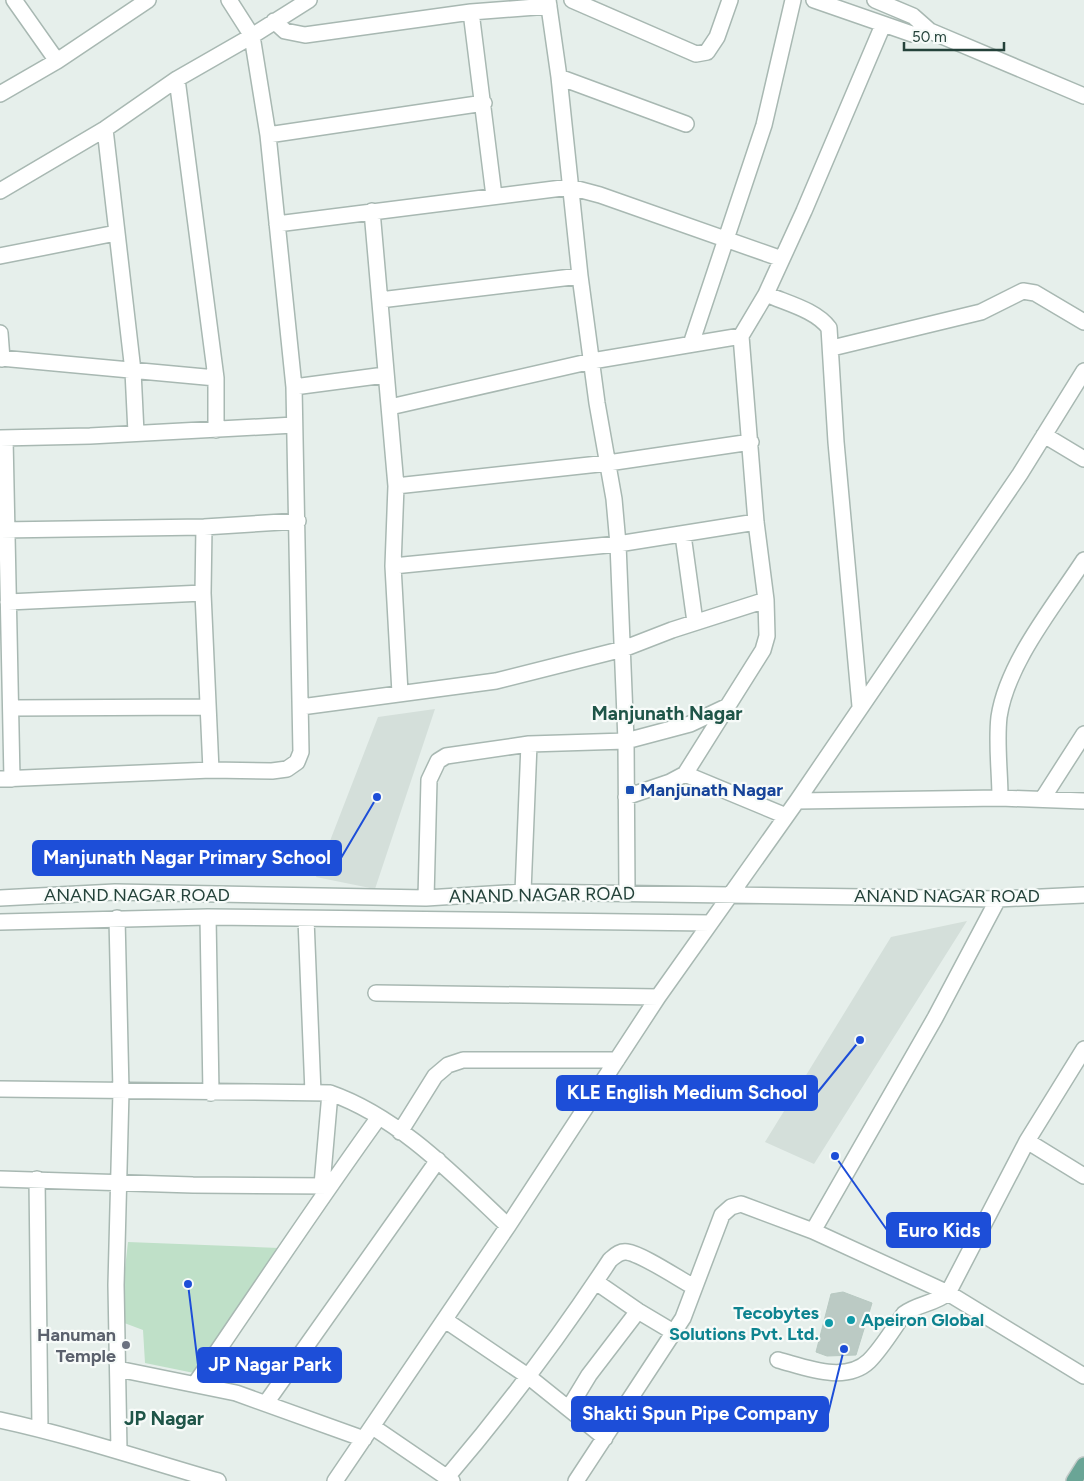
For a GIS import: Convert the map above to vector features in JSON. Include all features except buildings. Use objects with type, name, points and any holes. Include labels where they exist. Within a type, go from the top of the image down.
[{"type":"main road","points":[[1074,1481],[1084,1465]]},
{"type":"street","points":[[14,0],[57,61]]},
{"type":"street","points":[[0,94],[57,61],[148,0]]},
{"type":"street","points":[[229,0],[252,36],[268,136],[294,387],[301,752],[297,762],[287,769],[272,771],[211,770],[6,779],[12,708],[3,530],[3,438],[216,430],[294,425]]},
{"type":"street","points":[[0,191],[105,129],[177,79],[252,36],[309,0]]},
{"type":"street","points":[[572,0],[696,54],[707,52],[717,37],[730,0]]},
{"type":"street","points":[[691,344],[724,240],[764,125],[793,0]]},
{"type":"street","points":[[814,0],[839,4],[883,26],[912,34],[930,31]]},
{"type":"street","points":[[875,0],[914,16],[930,31],[1084,96]]},
{"type":"street","points":[[274,21],[284,31],[305,35],[549,3],[559,77],[580,276],[618,544],[626,741],[627,892]]},
{"type":"street","points":[[472,12],[494,196]]},
{"type":"street","points":[[626,797],[670,782],[685,774],[763,650],[766,636],[766,600],[756,522],[741,336],[766,294],[883,26]]},
{"type":"street","points":[[559,77],[686,124]]},
{"type":"street","points":[[177,79],[216,378],[216,430]]},
{"type":"street","points":[[268,136],[484,103]]},
{"type":"street","points":[[105,129],[134,371],[136,433]]},
{"type":"street","points":[[277,224],[570,187],[600,195],[782,259]]},
{"type":"street","points":[[372,212],[396,486],[393,566],[400,693]]},
{"type":"street","points":[[0,256],[116,233]]},
{"type":"street","points":[[380,300],[580,276]]},
{"type":"street","points":[[832,348],[981,312],[1023,291],[1035,293],[1084,322]]},
{"type":"street","points":[[766,294],[824,322],[829,328],[832,348],[836,442],[860,706]]},
{"type":"street","points":[[0,334],[1,358],[216,378]]},
{"type":"street","points":[[390,407],[592,361],[741,336]]},
{"type":"street","points":[[335,1481],[508,1226],[658,997],[797,801],[1020,474],[1084,372]]},
{"type":"street","points":[[294,387],[385,375]]},
{"type":"street","points":[[1044,435],[1084,459]]},
{"type":"street","points":[[396,486],[608,463],[751,442]]},
{"type":"street","points":[[3,530],[204,527],[298,521]]},
{"type":"street","points":[[393,566],[618,544],[756,522]]},
{"type":"street","points":[[204,527],[207,707],[211,770]]},
{"type":"street","points":[[683,535],[695,622]]},
{"type":"street","points":[[1000,798],[999,718],[1006,692],[1022,657],[1084,560]]},
{"type":"street","points":[[8,602],[204,593]]},
{"type":"street","points":[[301,707],[496,681],[623,649],[695,622],[766,600]]},
{"type":"street","points":[[12,708],[207,707]]},
{"type":"street","points":[[426,898],[429,780],[438,761],[446,756],[529,744],[626,741],[690,724],[726,707]]},
{"type":"street","points":[[1043,798],[1084,734]]},
{"type":"street","points":[[524,892],[529,744]]},
{"type":"street","points":[[685,774],[786,816]]},
{"type":"street","points":[[797,801],[1000,798],[1043,798],[1084,801]]},
{"type":"street","name":"ANAND NAGAR ROAD","points":[[0,898],[114,892],[426,898],[524,892],[627,892],[998,899],[1084,895]]},
{"type":"street","points":[[813,1231],[935,1018],[998,899]]},
{"type":"street","points":[[0,922],[117,918],[208,918],[710,923]]},
{"type":"street","points":[[117,918],[121,1091],[116,1284],[118,1451]]},
{"type":"street","points":[[208,918],[211,1093]]},
{"type":"street","points":[[306,919],[313,1093]]},
{"type":"street","points":[[376,993],[658,997]]},
{"type":"street","points":[[778,1360],[818,1371],[849,1372],[868,1362],[904,1314],[912,1308],[940,1300],[948,1293],[1027,1141],[1082,1057]]},
{"type":"street","points":[[400,1132],[435,1076],[448,1065],[462,1060],[617,1060]]},
{"type":"street","points":[[0,1089],[330,1093],[355,1102],[438,1160],[508,1226]]},
{"type":"street","points":[[326,1185],[330,1093]]},
{"type":"street","points":[[195,1384],[309,1220],[326,1185],[379,1117]]},
{"type":"street","points":[[1027,1141],[1084,1176]]},
{"type":"street","points":[[266,1404],[438,1160]]},
{"type":"street","points":[[0,1179],[120,1183],[326,1185]]},
{"type":"street","points":[[37,1179],[40,1429]]},
{"type":"street","points":[[576,1481],[675,1333],[683,1318],[722,1215],[731,1207],[741,1204],[813,1231],[948,1293],[1084,1376]]},
{"type":"street","points":[[118,1369],[236,1393],[266,1404],[368,1433],[450,1479],[528,1376],[610,1260],[618,1253],[627,1252],[694,1287]]},
{"type":"street","points":[[596,1282],[638,1311],[675,1333]]},
{"type":"street","points":[[569,1408],[589,1375],[638,1311]]},
{"type":"street","points":[[445,1320],[528,1376],[605,1438]]},
{"type":"street","points":[[0,1420],[118,1451],[210,1480]]},
{"type":"shaded area","points":[[435,709],[375,889],[316,877],[378,717]]},
{"type":"shaded area","points":[[967,921],[814,1164],[765,1142],[891,937]]},
{"type":"green space","points":[[128,1242],[279,1248],[194,1373],[145,1363],[143,1330],[119,1321]]},
{"type":"place","name":"Manjunath Nagar","points":[[630,790]]},
{"type":"place","name":"Manjunath Nagar Primary School","points":[[377,797]]},
{"type":"place","name":"KLE English Medium School","points":[[860,1040]]},
{"type":"place","name":"Euro Kids","points":[[835,1156]]},
{"type":"place","name":"JP Nagar Park","points":[[188,1284]]},
{"type":"place","name":"Apeiron Global","points":[[851,1320]]},
{"type":"place","name":"Tecobytes Solutions Pvt. Ltd.","points":[[829,1323]]},
{"type":"place","name":"Hanuman Temple","points":[[126,1345]]},
{"type":"place","name":"Shakti Spun Pipe Company","points":[[844,1349]]},
{"type":"district","name":"Manjunath Nagar","points":[[667,713]]},
{"type":"district","name":"JP Nagar","points":[[164,1418]]}]
